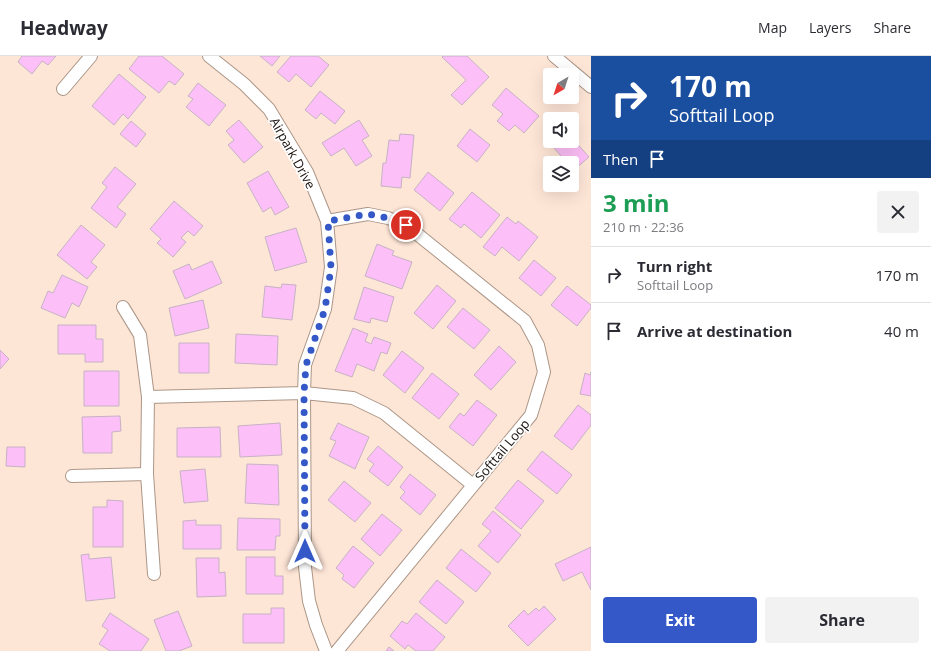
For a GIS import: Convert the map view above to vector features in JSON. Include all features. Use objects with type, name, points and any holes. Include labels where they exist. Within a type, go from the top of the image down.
[{"type":"street","points":[[64,89],[91,56]]},
{"type":"street","name":"Airpark Drive","points":[[209,56],[244,84],[269,109],[307,172],[328,221],[331,268],[325,309],[306,365],[304,393],[305,567],[309,601],[326,651]]},
{"type":"street","points":[[554,56],[591,87]]},
{"type":"street","name":"Softtail Loop","points":[[328,221],[368,214],[388,218],[406,225],[525,321],[538,345],[544,372],[532,415],[337,651]]},
{"type":"street","points":[[123,307],[140,334],[148,398],[147,474],[154,574]]},
{"type":"street","points":[[148,398],[304,393],[353,398],[384,413],[473,485]]},
{"type":"street","points":[[72,476],[147,474]]},
{"type":"building","points":[[22,56],[56,56],[48,65],[42,61],[32,74],[18,62]]},
{"type":"building","points":[[139,56],[162,56],[184,74],[175,85],[169,81],[159,93],[129,69]]},
{"type":"building","points":[[260,56],[280,56],[272,66]]},
{"type":"building","points":[[291,56],[318,56],[329,65],[311,87],[296,74],[289,82],[277,72]]},
{"type":"building","points":[[467,56],[489,77],[462,105],[451,95],[466,80],[442,57]]},
{"type":"building","points":[[119,74],[146,97],[128,119],[123,114],[114,125],[92,106]]},
{"type":"building","points":[[198,83],[226,105],[209,126],[186,107],[193,99],[188,96]]},
{"type":"building","points":[[506,88],[539,116],[524,133],[515,125],[509,131],[497,121],[503,114],[492,105]]},
{"type":"building","points":[[320,91],[345,111],[335,124],[321,113],[316,119],[305,110]]},
{"type":"building","points":[[239,120],[263,147],[244,163],[228,145],[234,140],[226,131]]},
{"type":"building","points":[[359,120],[369,136],[362,140],[372,156],[356,166],[344,148],[331,156],[322,143]]},
{"type":"building","points":[[131,121],[146,134],[136,147],[120,134]]},
{"type":"building","points":[[470,129],[490,145],[477,162],[457,146]]},
{"type":"building","points":[[400,134],[414,135],[410,178],[402,177],[401,188],[381,186],[383,163],[386,163],[389,140],[399,141]]},
{"type":"building","points":[[579,146],[589,157],[579,166],[579,156],[561,156],[554,148],[579,148]]},
{"type":"building","points":[[115,167],[136,184],[117,207],[126,214],[116,228],[91,208],[107,187],[102,183]]},
{"type":"building","points":[[268,171],[289,207],[275,215],[271,207],[263,212],[247,183]]},
{"type":"building","points":[[428,172],[454,193],[440,211],[414,190]]},
{"type":"building","points":[[472,192],[500,215],[481,238],[464,224],[461,228],[449,219]]},
{"type":"building","points":[[174,201],[203,226],[194,236],[188,231],[181,238],[186,242],[173,257],[157,243],[161,239],[150,229]]},
{"type":"building","points":[[507,217],[516,224],[518,221],[538,237],[519,261],[502,247],[495,256],[483,247]]},
{"type":"building","points":[[81,225],[105,245],[91,262],[97,267],[87,279],[57,255]]},
{"type":"building","points":[[296,228],[307,262],[275,271],[265,237]]},
{"type":"building","points":[[377,244],[394,251],[392,255],[412,262],[402,289],[365,276]]},
{"type":"building","points":[[534,260],[556,278],[541,296],[519,278]]},
{"type":"building","points":[[212,261],[222,283],[185,299],[173,271],[189,264],[192,270]]},
{"type":"building","points":[[62,275],[88,287],[79,307],[72,303],[65,318],[41,308],[48,291],[53,293]]},
{"type":"building","points":[[282,284],[296,285],[292,320],[262,317],[265,286],[281,288]]},
{"type":"building","points":[[437,285],[456,301],[433,329],[414,313]]},
{"type":"building","points":[[567,286],[591,305],[591,308],[577,326],[551,305]]},
{"type":"building","points":[[364,287],[394,297],[387,322],[371,318],[370,323],[354,319]]},
{"type":"building","points":[[203,300],[209,328],[175,336],[169,308]]},
{"type":"building","points":[[463,308],[490,330],[474,349],[447,327]]},
{"type":"building","points":[[58,325],[96,325],[96,339],[103,339],[103,362],[85,362],[85,354],[58,354]]},
{"type":"building","points":[[353,328],[368,334],[365,341],[371,344],[374,337],[391,343],[387,354],[381,352],[374,371],[357,364],[352,377],[335,371]]},
{"type":"building","points":[[236,334],[278,336],[277,365],[235,363]]},
{"type":"building","points":[[179,343],[209,343],[209,373],[179,373]]},
{"type":"building","points":[[499,346],[516,362],[491,390],[474,375]]},
{"type":"building","points":[[0,350],[9,359],[0,369]]},
{"type":"building","points":[[402,351],[424,368],[405,393],[383,375]]},
{"type":"building","points":[[84,371],[119,371],[119,406],[84,406]]},
{"type":"building","points":[[591,372],[591,396],[580,394],[585,373],[590,375]]},
{"type":"building","points":[[432,373],[459,394],[439,419],[412,398]]},
{"type":"building","points":[[477,400],[497,415],[473,446],[449,427],[460,413],[464,416]]},
{"type":"building","points":[[578,405],[591,415],[591,425],[572,450],[554,436]]},
{"type":"building","points":[[120,416],[121,431],[112,432],[112,453],[83,453],[82,417]]},
{"type":"building","points":[[280,423],[282,455],[240,457],[238,426]]},
{"type":"building","points":[[338,423],[369,437],[355,469],[329,456],[336,441],[330,439]]},
{"type":"building","points":[[220,427],[221,457],[177,457],[177,428]]},
{"type":"building","points":[[378,446],[403,467],[388,486],[369,471],[374,464],[367,459]]},
{"type":"building","points":[[7,447],[25,447],[25,467],[6,466]]},
{"type":"building","points":[[542,451],[572,475],[557,494],[527,470]]},
{"type":"building","points":[[247,464],[278,465],[279,505],[245,503]]},
{"type":"building","points":[[205,469],[208,501],[184,503],[180,471]]},
{"type":"building","points":[[410,474],[436,495],[420,515],[400,498],[405,492],[400,487]]},
{"type":"building","points":[[518,480],[544,501],[521,529],[495,508]]},
{"type":"building","points":[[344,481],[371,503],[355,522],[328,500]]},
{"type":"building","points":[[107,500],[123,501],[123,547],[93,547],[93,507],[107,507]]},
{"type":"building","points":[[493,511],[521,535],[498,563],[478,546],[491,531],[482,524]]},
{"type":"building","points":[[382,514],[402,530],[380,556],[361,539]]},
{"type":"building","points":[[238,518],[280,519],[280,536],[276,536],[275,550],[237,550]]},
{"type":"building","points":[[196,520],[196,525],[221,525],[221,549],[183,549],[183,521]]},
{"type":"building","points":[[353,546],[374,563],[354,588],[342,579],[344,575],[336,568]]},
{"type":"building","points":[[591,547],[591,590],[582,572],[563,581],[555,564]]},
{"type":"building","points":[[461,549],[491,573],[476,592],[446,568]]},
{"type":"building","points":[[89,554],[89,559],[111,557],[115,598],[86,601],[81,555]]},
{"type":"building","points":[[246,557],[275,557],[275,576],[283,576],[283,594],[246,594]]},
{"type":"building","points":[[196,558],[219,558],[219,573],[225,572],[226,596],[197,597]]},
{"type":"building","points":[[437,580],[464,602],[446,624],[419,602]]},
{"type":"building","points":[[544,606],[556,619],[528,646],[508,626],[524,610],[528,615],[536,608],[539,611]]},
{"type":"building","points":[[271,608],[284,608],[284,643],[243,643],[243,614],[271,614]]},
{"type":"building","points":[[178,611],[192,646],[179,651],[166,651],[154,620]]},
{"type":"building","points":[[110,613],[149,639],[141,651],[110,651],[99,644],[108,630],[102,626]]},
{"type":"building","points":[[416,613],[445,637],[433,651],[416,651],[408,645],[405,649],[390,636],[402,621],[407,624]]},
{"type":"building","points":[[389,647],[394,651],[386,651]]},
{"type":"route","points":[[305,551],[304,393],[306,365],[325,309],[331,268],[328,221],[368,214],[388,218],[406,225]]}]
